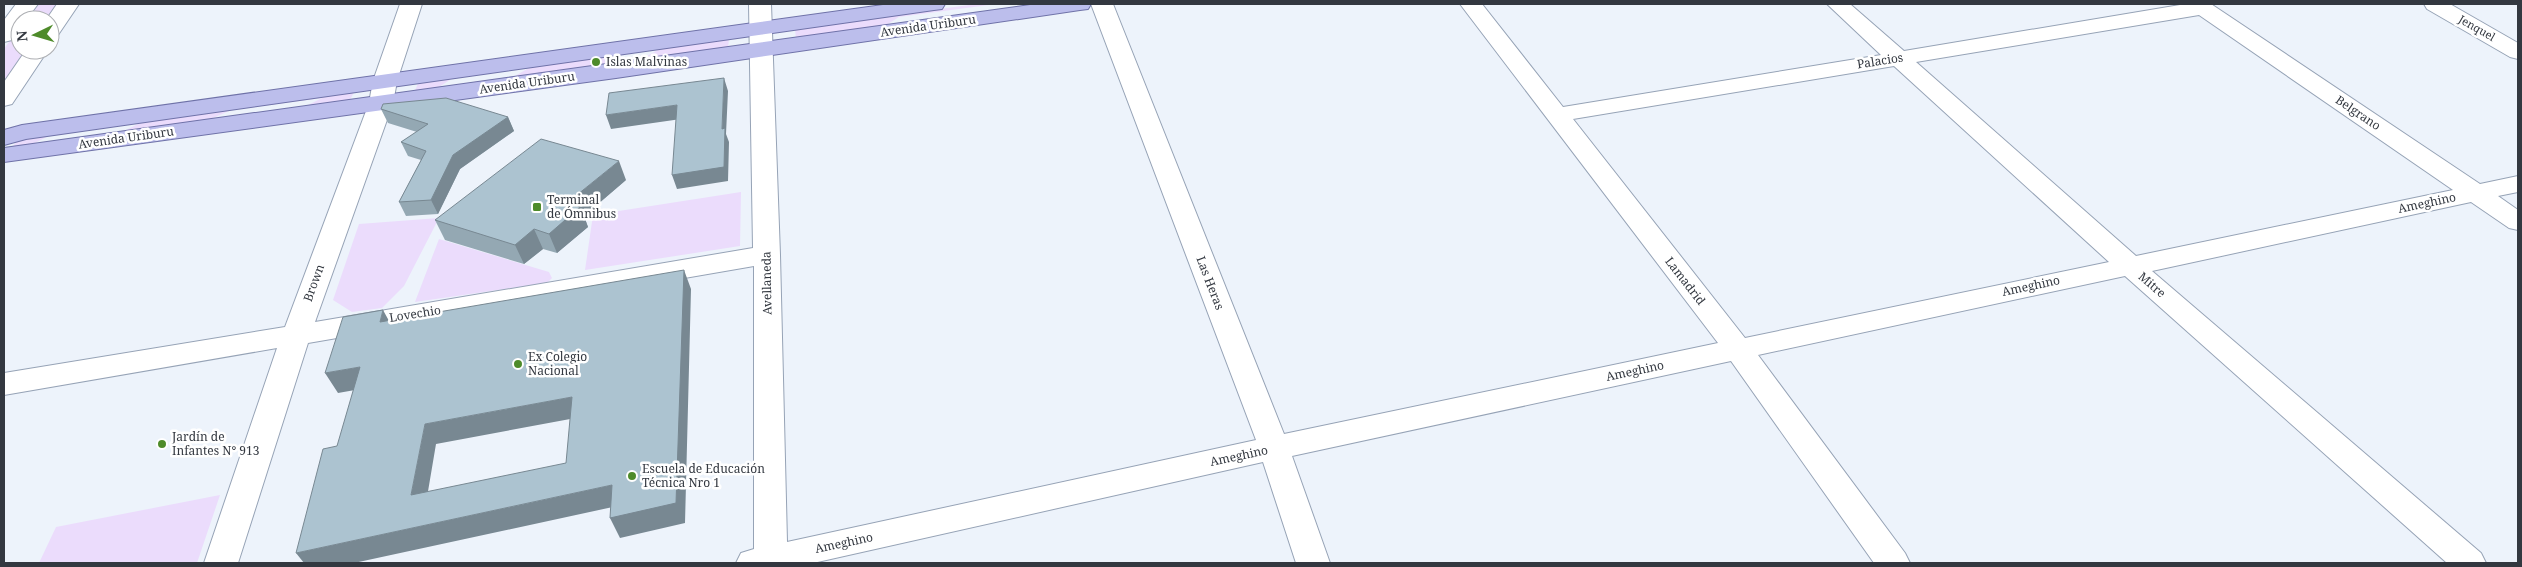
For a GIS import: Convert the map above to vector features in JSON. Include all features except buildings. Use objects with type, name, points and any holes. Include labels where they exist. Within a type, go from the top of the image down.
[{"type":"main road","name":"Avenida Uriburu","points":[[4,155],[761,27],[934,4]]},
{"type":"main road","name":"Avenida Uriburu","points":[[761,27],[1080,4]]},
{"type":"main road","name":"Avenida Uriburu","points":[[4,138],[22,132],[383,92]]},
{"type":"street","points":[[4,35],[27,4]]},
{"type":"street","points":[[60,16],[68,4]]},
{"type":"street","name":"Brown","points":[[221,563],[296,334],[383,92],[411,4]]},
{"type":"street","name":"Las Heras","points":[[1102,4],[1274,448],[1313,563]]},
{"type":"street","name":"Lamadrid","points":[[1471,4],[1738,349],[1893,563]]},
{"type":"street","name":"Mitre","points":[[1838,4],[2129,266],[2469,563]]},
{"type":"street","name":"Jenquel","points":[[2435,4],[2518,52]]},
{"type":"street","name":"Palacios","points":[[1557,115],[2200,6]]},
{"type":"street","name":"Belgrano","points":[[2200,6],[2518,222]]},
{"type":"street","name":"Avellaneda","points":[[761,27],[767,255],[765,562]]},
{"type":"street","points":[[4,99],[29,60]]},
{"type":"street","name":"Ameghino","points":[[765,562],[1274,448],[2518,184]]},
{"type":"street","name":"Lovechio","points":[[4,384],[767,255]]},
{"type":"shaded area","points":[[36,4],[60,4],[56,10],[32,10]]},
{"type":"shaded area","points":[[976,4],[996,4],[899,17],[883,27],[796,39],[795,29]]},
{"type":"shaded area","points":[[729,38],[728,49],[637,62],[661,48]]},
{"type":"shaded area","points":[[10,40],[10,60],[22,60],[4,87],[4,49]]},
{"type":"shaded area","points":[[626,52],[606,66],[414,93],[419,81],[456,76],[439,87],[515,76],[534,65]]},
{"type":"shaded area","points":[[355,90],[349,102],[300,109],[322,98],[231,110],[202,123],[10,150],[20,137],[58,131],[33,144],[124,131],[148,119]]},
{"type":"shaded area","points":[[741,192],[740,246],[585,270],[593,215]]},
{"type":"shaded area","points":[[439,218],[404,286],[382,308],[352,312],[333,300],[359,224]]},
{"type":"shaded area","points":[[439,239],[549,272],[552,278],[547,283],[415,302]]},
{"type":"shaded area","points":[[220,495],[197,563],[39,563],[56,527]]},
{"type":"place","name":"Islas Malvinas","points":[[596,62]]},
{"type":"place","name":"Terminal de Ómnibus","points":[[537,207]]},
{"type":"place","name":"Ex Colegio Nacional","points":[[518,364]]},
{"type":"place","name":"Jardín de Infantes N° 913","points":[[162,444]]},
{"type":"place","name":"Escuela de Educación Técnica Nro 1","points":[[632,476]]}]
